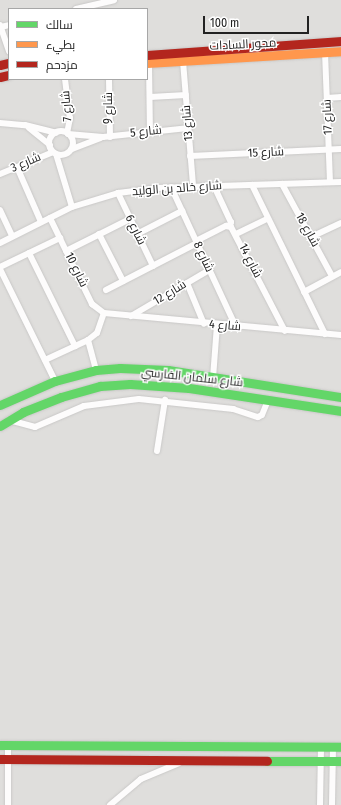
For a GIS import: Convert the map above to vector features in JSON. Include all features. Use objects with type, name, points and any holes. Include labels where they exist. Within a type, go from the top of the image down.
[{"type":"street","points":[[80,8],[114,0]]},
{"type":"street","points":[[0,26],[0,34]]},
{"type":"street","points":[[0,26],[8,47]]},
{"type":"street","points":[[340,41],[340,51]]},
{"type":"street","name":"محور السادات","points":[[148,60],[340,41]]},
{"type":"street","name":"محور السادات","points":[[148,60],[183,61],[340,51]]},
{"type":"street","name":"شارع 17","points":[[326,52],[330,182]]},
{"type":"street","points":[[148,60],[150,132]]},
{"type":"street","name":"شارع 13","points":[[183,61],[193,186]]},
{"type":"street","name":"شارع 7","points":[[65,80],[70,118],[68,133]]},
{"type":"street","name":"شارع 9","points":[[106,137],[109,80]]},
{"type":"street","points":[[150,97],[186,95]]},
{"type":"street","points":[[327,98],[341,97]]},
{"type":"street","points":[[0,123],[25,125],[56,133],[68,133],[73,142],[72,149],[64,155],[53,150],[25,125]]},
{"type":"street","name":"شارع 5","points":[[68,133],[106,137],[188,128]]},
{"type":"street","points":[[56,133],[51,138],[53,150],[72,207]]},
{"type":"street","name":"شارع 5","points":[[72,149],[106,137]]},
{"type":"street","name":"شارع 15","points":[[190,156],[341,149]]},
{"type":"street","name":"شارع 3","points":[[0,174],[53,150]]},
{"type":"street","points":[[17,167],[42,222]]},
{"type":"street","name":"شارع خالد بن الوليد","points":[[0,242],[72,207],[118,193],[171,187],[341,182]]},
{"type":"street","name":"شارع 18","points":[[282,184],[332,276]]},
{"type":"street","points":[[252,185],[267,219],[325,334]]},
{"type":"street","name":"شارع 14","points":[[214,186],[231,222],[230,226],[236,234],[285,331]]},
{"type":"street","name":"شارع 8","points":[[171,187],[236,327]]},
{"type":"street","name":"شارع 6","points":[[118,193],[153,266]]},
{"type":"street","points":[[0,210],[12,236]]},
{"type":"street","points":[[137,234],[182,211]]},
{"type":"street","name":"شارع 10","points":[[50,218],[92,304],[107,314]]},
{"type":"street","points":[[66,251],[130,219]]},
{"type":"street","points":[[236,234],[267,219]]},
{"type":"street","points":[[311,237],[341,223]]},
{"type":"street","points":[[106,290],[196,242],[230,226]]},
{"type":"street","points":[[99,234],[123,281]]},
{"type":"street","points":[[55,381],[0,268],[60,238]]},
{"type":"street","points":[[29,253],[75,346]]},
{"type":"street","name":"شارع 12","points":[[131,316],[209,270]]},
{"type":"street","points":[[304,292],[341,272]]},
{"type":"street","points":[[187,283],[204,324]]},
{"type":"street","points":[[45,360],[88,340],[97,333],[107,314]]},
{"type":"street","name":"شارع 4","points":[[107,314],[236,327],[341,335]]},
{"type":"street","points":[[214,378],[217,325]]},
{"type":"street","points":[[88,340],[96,370]]},
{"type":"street","name":"شارع سلمان الفارسي","points":[[0,405],[55,381],[96,370],[144,368],[341,397]]},
{"type":"street","name":"شارع سلمان الفارسي","points":[[0,426],[9,420],[61,396],[100,386],[160,385],[341,411]]},
{"type":"street","points":[[9,420],[35,427],[84,406],[118,400],[165,400],[233,409],[258,417],[262,415],[268,400]]},
{"type":"street","points":[[157,451],[165,400]]},
{"type":"street","points":[[8,805],[4,746],[337,747],[337,761],[332,805]]},
{"type":"street","points":[[320,805],[321,747]]},
{"type":"street","points":[[4,759],[337,761]]},
{"type":"street","points":[[110,805],[141,779],[184,761]]},
{"type":"shaded area","points":[[0,0],[341,0],[341,805],[0,805]]},
{"type":"traffic: fast","points":[[0,405],[55,381],[96,370],[120,368],[168,370],[341,397]]},
{"type":"traffic: fast","points":[[0,426],[23,412],[61,397],[100,386],[130,384],[189,388],[341,411]]},
{"type":"traffic: fast","points":[[0,745],[341,747]]},
{"type":"traffic: fast","points":[[267,761],[341,761]]},
{"type":"traffic: slow","points":[[148,63],[341,51]]},
{"type":"traffic: jam","points":[[148,55],[341,41]]},
{"type":"traffic: jam","points":[[0,65],[8,63]]},
{"type":"traffic: jam","points":[[0,77],[8,75]]},
{"type":"traffic: jam","points":[[0,759],[267,761]]}]
